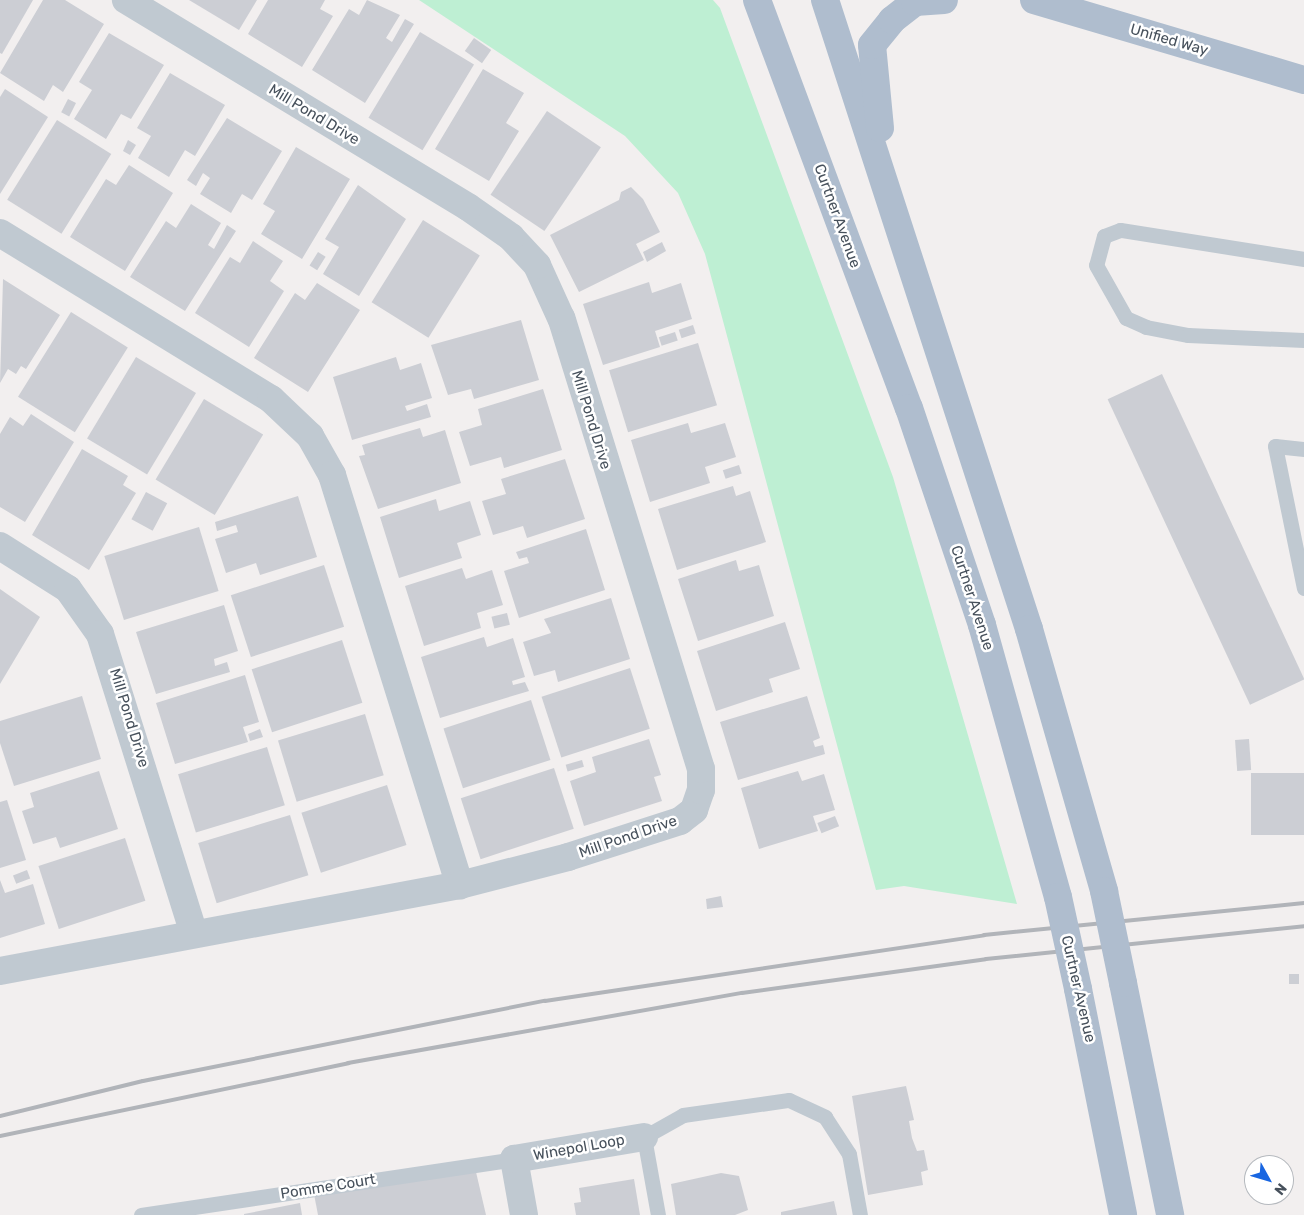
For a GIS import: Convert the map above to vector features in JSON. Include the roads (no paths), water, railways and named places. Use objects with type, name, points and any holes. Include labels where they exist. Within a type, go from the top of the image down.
[{"type":"main road","name":"Curtner Avenue","points":[[757,0],[905,399],[979,616],[1024,762],[1058,897],[1123,1215]]},
{"type":"main road","points":[[825,0],[883,172],[1030,629],[1104,891],[1170,1215]]},
{"type":"main road","points":[[883,172],[872,45],[892,20],[915,2],[944,0]]},
{"type":"main road","name":"Unified Way","points":[[1034,0],[1304,80]]},
{"type":"street","name":"Mill Pond Drive","points":[[0,972],[460,885],[568,858],[680,821],[694,810],[701,790],[701,769],[552,290],[537,265],[511,237],[482,217],[126,0]]},
{"type":"street","points":[[0,233],[271,399],[310,436],[332,475],[460,885]]},
{"type":"street","name":"Mill Pond Drive","points":[[0,546],[68,589],[100,634],[194,934]]},
{"type":"street","name":"Winepol Loop","points":[[514,1159],[644,1136]]},
{"type":"street","points":[[514,1159],[524,1215]]},
{"type":"lane","points":[[1304,259],[1120,230],[1104,236],[1096,265],[1126,318],[1146,327],[1188,335],[1304,340]]},
{"type":"lane","points":[[1304,449],[1275,446],[1304,588]]},
{"type":"lane","points":[[658,1215],[644,1136],[683,1115],[789,1100],[826,1117],[849,1154],[860,1215]]},
{"type":"lane","name":"Pomme Court","points":[[141,1215],[514,1159]]},
{"type":"railway","points":[[0,1116],[143,1081],[545,1001],[984,935],[1304,903]]},
{"type":"railway","points":[[0,1136],[348,1063],[742,993],[986,959],[1304,926]]}]
